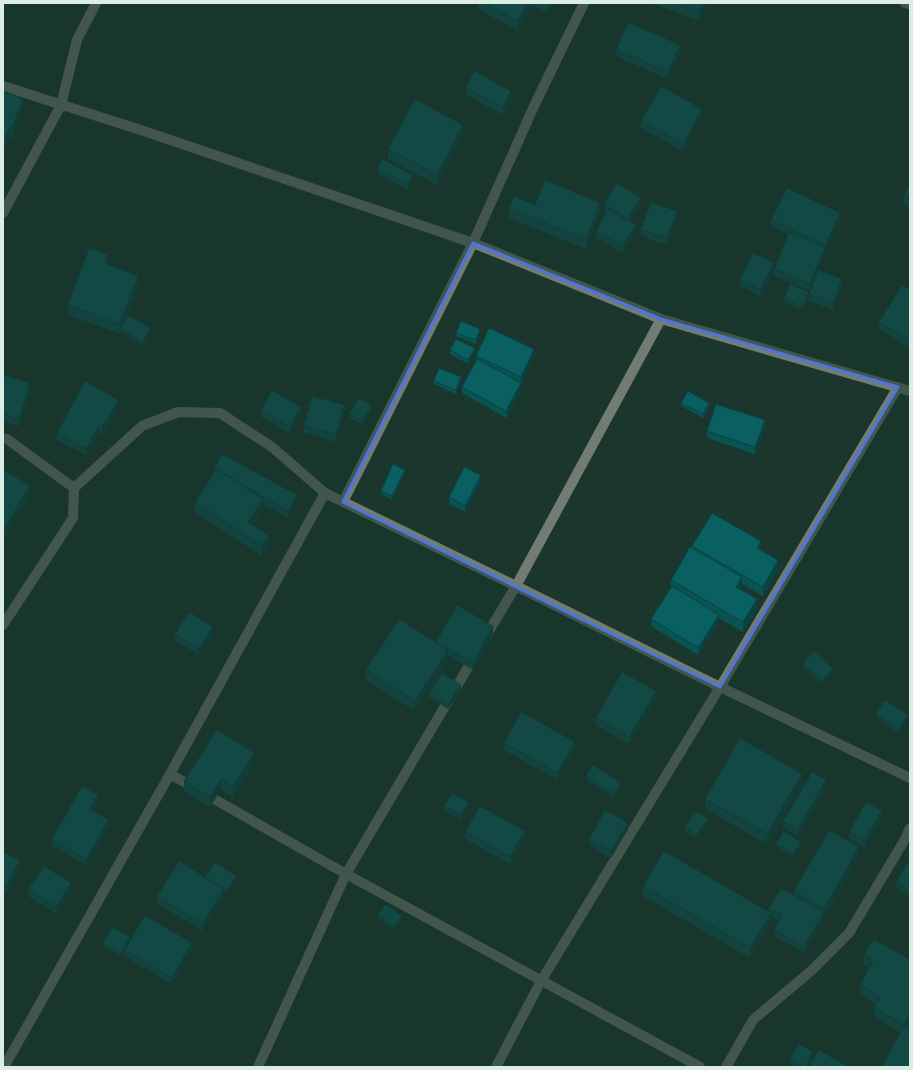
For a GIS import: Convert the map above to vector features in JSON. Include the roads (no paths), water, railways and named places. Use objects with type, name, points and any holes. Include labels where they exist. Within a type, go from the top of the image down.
[{"type":"street","points":[[3,213],[61,105],[78,40],[96,3]]},
{"type":"street","points":[[343,502],[473,243],[535,104],[584,3]]},
{"type":"street","points":[[905,3],[910,4]]},
{"type":"street","points":[[3,86],[147,132],[473,243],[660,319],[910,391]]},
{"type":"street","points":[[258,1067],[346,874],[516,586],[660,319]]},
{"type":"street","points":[[496,1067],[542,981],[720,687],[898,387]]},
{"type":"street","points":[[3,625],[73,518],[74,488],[142,426],[178,412],[220,413],[272,447],[325,493],[720,687],[910,778]]},
{"type":"street","points":[[3,438],[7,439],[74,488]]},
{"type":"street","points":[[4,1067],[170,774],[325,493]]},
{"type":"street","points":[[170,774],[346,874],[700,1067]]},
{"type":"street","points":[[726,1067],[753,1020],[812,970],[849,933],[904,841],[910,828]]}]
